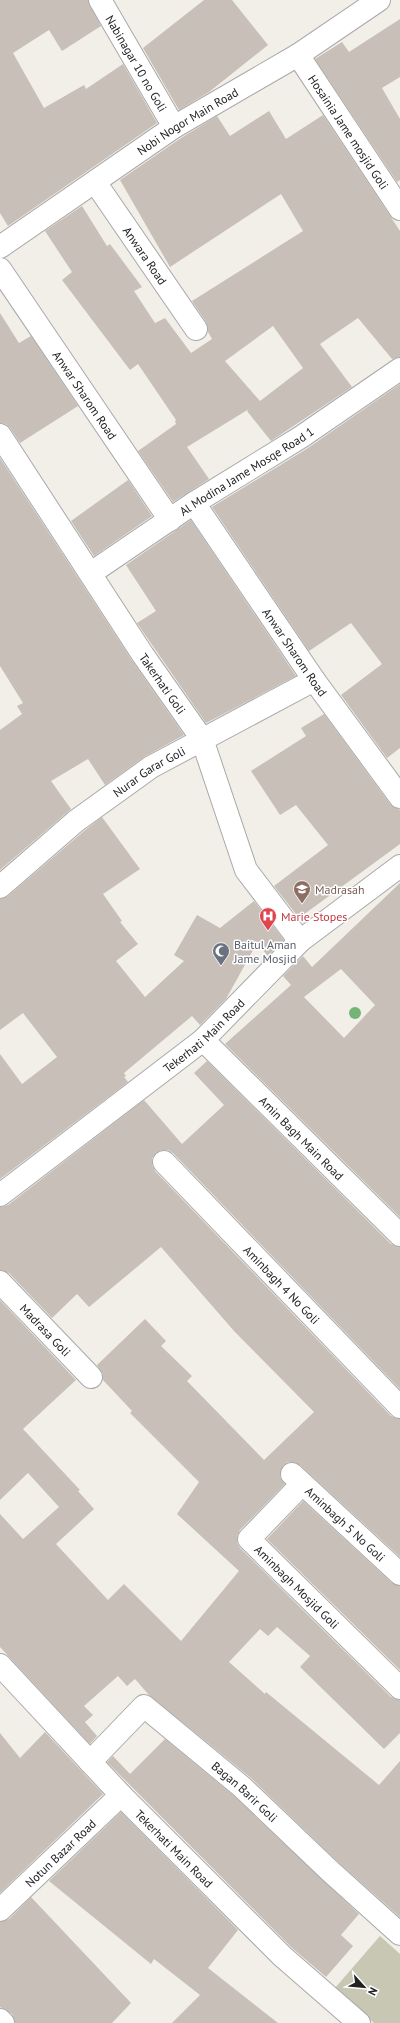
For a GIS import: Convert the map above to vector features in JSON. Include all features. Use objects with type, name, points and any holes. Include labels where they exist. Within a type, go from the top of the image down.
[{"type":"street","name":"Nabinagar 10 no Goli","points":[[100,0],[174,127]]},
{"type":"street","name":"Nobi Nogor Main Road","points":[[1,245],[174,127],[298,55],[379,0]]},
{"type":"street","name":"Hosainia Jame mosjid Goli","points":[[298,55],[400,209]]},
{"type":"street","name":"Anwara Road","points":[[94,182],[196,329]]},
{"type":"street","name":"Anwar Sharom Road","points":[[0,269],[170,520]]},
{"type":"street","name":"Al Modina Jame Mosqe Road 1","points":[[92,573],[194,503],[301,437],[400,368]]},
{"type":"street","name":"Takerhati Goli","points":[[0,435],[92,573],[143,655],[202,739],[246,870],[300,941]]},
{"type":"street","name":"Anwar Sharom Road","points":[[194,503],[314,680],[400,797]]},
{"type":"street","name":"Nurar Garar Goli","points":[[0,888],[76,821],[151,767],[314,680]]},
{"type":"street","name":"Tekerhati Main Road","points":[[0,1195],[203,1040],[300,941],[400,866]]},
{"type":"street","name":"Amin Bagh Main Road","points":[[203,1040],[400,1236]]},
{"type":"street","name":"Aminbagh 4 No Goli","points":[[164,1162],[400,1407]]},
{"type":"street","name":"Madrasa Goli","points":[[0,1282],[91,1377]]},
{"type":"street","name":"Aminbagh 5 No Goli","points":[[297,1479],[400,1574]]},
{"type":"street","name":"Aminbagh Mosjid Goli","points":[[297,1479],[249,1539],[400,1688]]},
{"type":"street","name":"Tekerhati Main Road","points":[[0,1665],[121,1795],[282,1956],[359,2023]]},
{"type":"street","name":"Bagan Barir Goli","points":[[90,1762],[144,1706],[242,1787],[330,1871],[400,1934]]},
{"type":"street","name":"Notun Bazar Road","points":[[4,1897],[121,1795]]},
{"type":"street","points":[[0,2020],[3,2023]]},
{"type":"shaded area","points":[[380,1936],[400,1954],[400,2023],[374,2023],[335,1988]]},
{"type":"building","points":[[0,0],[88,0],[101,26],[62,51],[49,30],[13,53],[44,108],[84,85],[86,89],[123,64],[157,123],[8,226],[0,213]]},
{"type":"building","points":[[204,0],[232,0],[268,45],[209,92],[179,110],[143,48]]},
{"type":"building","points":[[400,19],[400,77],[382,88],[400,119],[400,180],[397,182],[315,59],[342,42],[349,52]]},
{"type":"building","points":[[269,111],[286,139],[323,115],[400,231],[400,357],[392,359],[358,318],[320,344],[352,387],[271,441],[247,411],[249,409],[187,447],[209,479],[173,502],[138,451],[176,424],[176,420],[138,364],[130,370],[62,280],[72,272],[45,231],[82,206],[107,246],[110,244],[142,287],[134,291],[155,323],[165,318],[191,353],[212,339],[208,332],[206,322],[192,301],[303,231],[281,194],[170,267],[120,180],[181,138],[217,116],[230,136]],"holes":[[[273,326],[303,368],[260,401],[225,361]]]},
{"type":"building","points":[[0,313],[19,343],[31,336],[78,406],[20,443],[6,424],[0,423]]},
{"type":"building","points":[[400,384],[400,748],[387,758],[341,695],[382,664],[351,623],[309,651],[212,507],[308,448]]},
{"type":"building","points":[[0,458],[133,662],[184,735],[144,757],[105,785],[88,759],[51,781],[71,809],[0,870],[0,730],[22,714],[17,706],[23,703],[0,666]]},
{"type":"building","points":[[128,480],[152,516],[94,556],[71,521]]},
{"type":"building","points":[[191,520],[296,676],[206,723],[137,623],[156,611],[126,565]]},
{"type":"building","points":[[324,714],[390,804],[400,810],[400,844],[299,918],[274,886],[328,845],[296,805],[280,815],[251,771],[306,736],[301,728]]},
{"type":"building","points":[[102,817],[140,869],[103,894],[122,921],[120,922],[138,944],[116,961],[145,997],[184,961],[174,955],[197,915],[220,928],[254,901],[284,940],[268,956],[257,943],[226,999],[200,1025],[192,1016],[124,1073],[126,1076],[124,1077],[128,1082],[0,1179],[0,1054],[22,1084],[57,1057],[23,1013],[0,1030],[0,899],[8,896]]},
{"type":"building","points":[[400,883],[400,1217],[225,1044],[291,985],[283,976],[303,956],[312,967]],"holes":[[[341,969],[375,1005],[344,1038],[304,997]]]},
{"type":"building","points":[[207,1061],[391,1244],[400,1247],[400,1389],[173,1153],[168,1150],[161,1150],[152,1158],[152,1165],[155,1171],[391,1416],[400,1419],[400,1557],[300,1465],[294,1462],[288,1462],[283,1466],[280,1472],[280,1477],[285,1484],[240,1530],[237,1536],[237,1543],[240,1548],[391,1697],[400,1700],[400,1733],[384,1749],[300,1667],[310,1656],[277,1627],[268,1636],[260,1629],[229,1662],[265,1694],[266,1692],[379,1785],[400,1761],[400,1917],[338,1862],[251,1778],[149,1695],[135,1679],[127,1686],[118,1676],[84,1706],[93,1715],[85,1722],[97,1736],[90,1744],[0,1647],[0,1514],[23,1539],[59,1507],[28,1473],[0,1500],[0,1300],[76,1380],[23,1429],[80,1490],[78,1491],[94,1509],[56,1544],[108,1600],[124,1584],[181,1641],[239,1571],[177,1514],[199,1482],[130,1413],[132,1411],[103,1380],[103,1374],[97,1365],[145,1319],[166,1341],[161,1346],[192,1376],[187,1381],[264,1460],[314,1412],[234,1331],[161,1247],[89,1307],[77,1294],[52,1318],[9,1273],[0,1270],[0,1207],[8,1205],[144,1100],[182,1144],[224,1105],[194,1073]]},
{"type":"building","points":[[303,1501],[392,1583],[400,1586],[400,1670],[267,1539]]},
{"type":"building","points":[[45,1732],[103,1794],[0,1893],[0,1733],[20,1758]]},
{"type":"building","points":[[165,1739],[234,1796],[359,1914],[341,1935],[353,1946],[326,1977],[291,1947],[107,1762],[113,1756],[130,1774]]},
{"type":"building","points":[[121,1812],[238,1930],[208,1968],[278,2023],[172,2023],[200,1995],[154,1959],[151,1964],[49,1881]]},
{"type":"building","points":[[31,1897],[131,2003],[112,2023],[15,2023],[12,2014],[0,2007],[0,1922],[9,1919]]},
{"type":"place","name":"Madrasah","points":[[302,904]]},
{"type":"place","name":"Marie Stopes","points":[[268,931]]},
{"type":"place","name":"Baitul Aman Jame Mosjid","points":[[221,966]]}]
